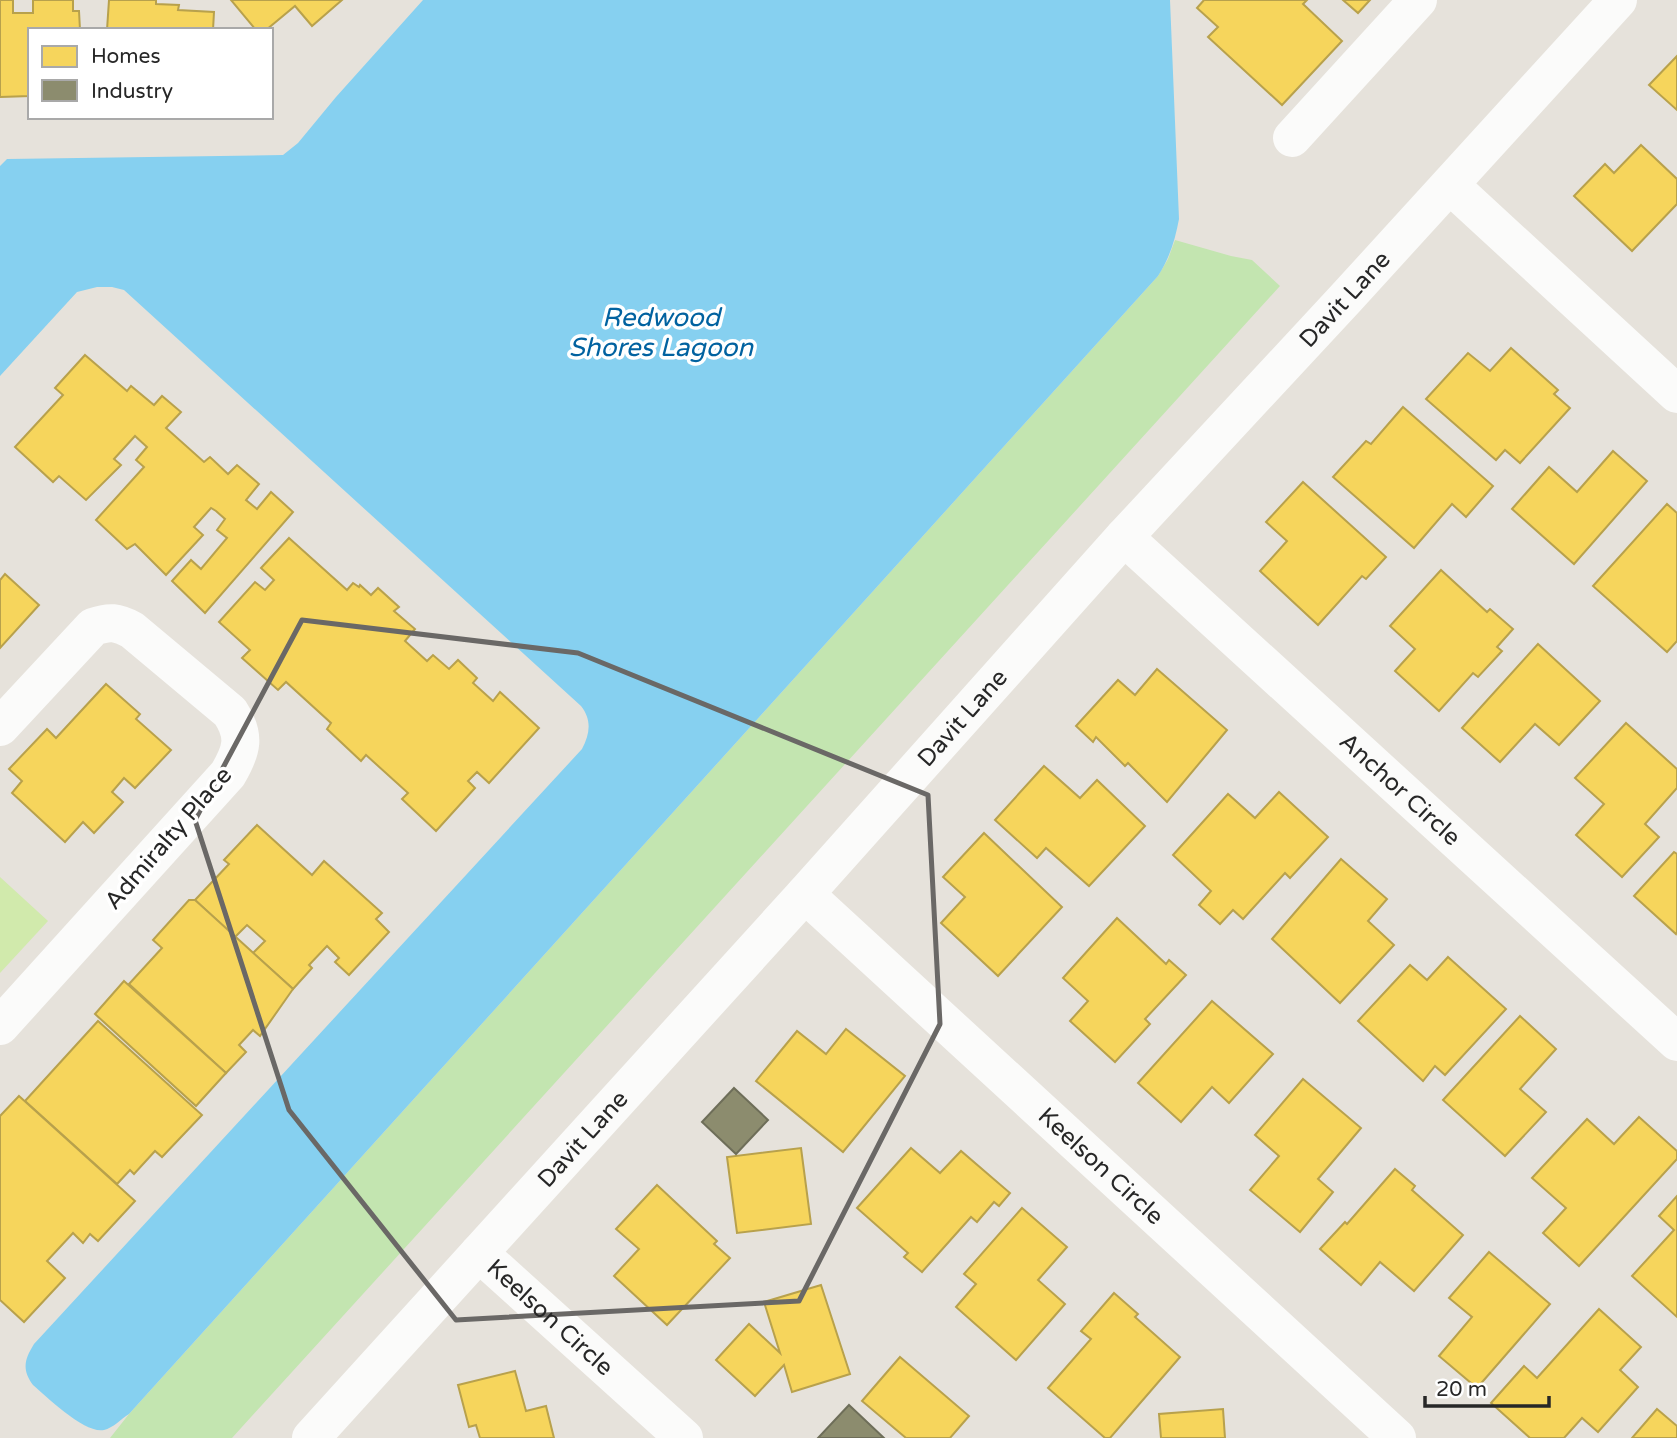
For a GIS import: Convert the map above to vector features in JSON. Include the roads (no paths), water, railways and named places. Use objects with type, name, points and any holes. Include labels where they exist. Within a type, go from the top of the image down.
[{"type":"street","points":[[1292,138],[1418,0]]},
{"type":"street","name":"Davit Lane","points":[[311,1438],[1124,537],[1618,0]]},
{"type":"street","points":[[1450,185],[1677,394]]},
{"type":"street","name":"Anchor Circle","points":[[1124,537],[1677,1042]]},
{"type":"street","name":"Admiralty Place","points":[[0,727],[93,627],[104,622],[120,623],[132,630],[230,712],[239,725],[242,740],[237,759],[228,774],[0,1026]]},
{"type":"street","name":"Keelson Circle","points":[[804,894],[1397,1438]]},
{"type":"street","name":"Keelson Circle","points":[[479,1253],[684,1438]]},
{"type":"water","name":"Redwood Shores Lagoon","points":[[423,0],[1170,0],[1179,219],[1174,241],[1158,276],[129,1414],[107,1429],[96,1430],[67,1414],[33,1385],[27,1375],[26,1365],[34,1344],[582,749],[587,738],[588,722],[581,706],[124,290],[97,287],[77,292],[0,376],[0,166],[7,159],[283,155],[298,143]]}]
